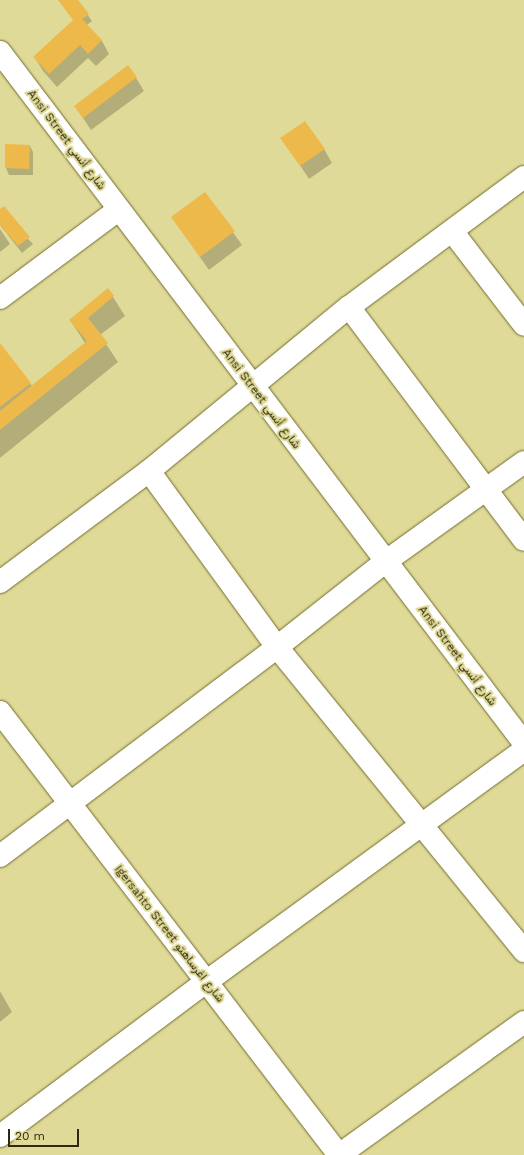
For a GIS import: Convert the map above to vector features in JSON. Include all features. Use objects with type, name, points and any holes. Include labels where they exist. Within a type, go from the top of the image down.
[{"type":"street","name":"Ansi Street شارع أنسي","points":[[0,52],[118,210],[524,743]]},
{"type":"street","points":[[0,582],[149,471],[253,388],[349,307],[524,177]]},
{"type":"street","points":[[0,298],[118,210]]},
{"type":"street","points":[[452,231],[524,325]]},
{"type":"street","points":[[349,307],[524,540]]},
{"type":"street","points":[[0,856],[277,647],[385,562],[524,462]]},
{"type":"street","points":[[149,471],[277,647],[524,952]]},
{"type":"street","name":"Igersahto Street شارع اغرساهتو","points":[[0,712],[339,1155]]},
{"type":"street","points":[[0,1136],[206,982],[524,750]]},
{"type":"street","points":[[339,1155],[524,1022]]},
{"type":"building","points":[[58,0],[78,0],[89,14],[82,19],[102,40],[88,54],[80,45],[49,74],[33,57],[73,20]]},
{"type":"building","points":[[128,65],[137,77],[83,118],[74,106]]},
{"type":"building","points":[[305,121],[325,149],[300,166],[280,138]]},
{"type":"building","points":[[5,144],[30,145],[29,169],[5,168]]},
{"type":"building","points":[[205,192],[235,231],[200,257],[171,217]]},
{"type":"building","points":[[4,206],[30,237],[18,246],[0,225],[0,209]]},
{"type":"building","points":[[108,288],[114,296],[88,318],[108,343],[0,430],[0,411],[87,341],[69,320]]},
{"type":"building","points":[[0,343],[31,383],[0,407]]}]
